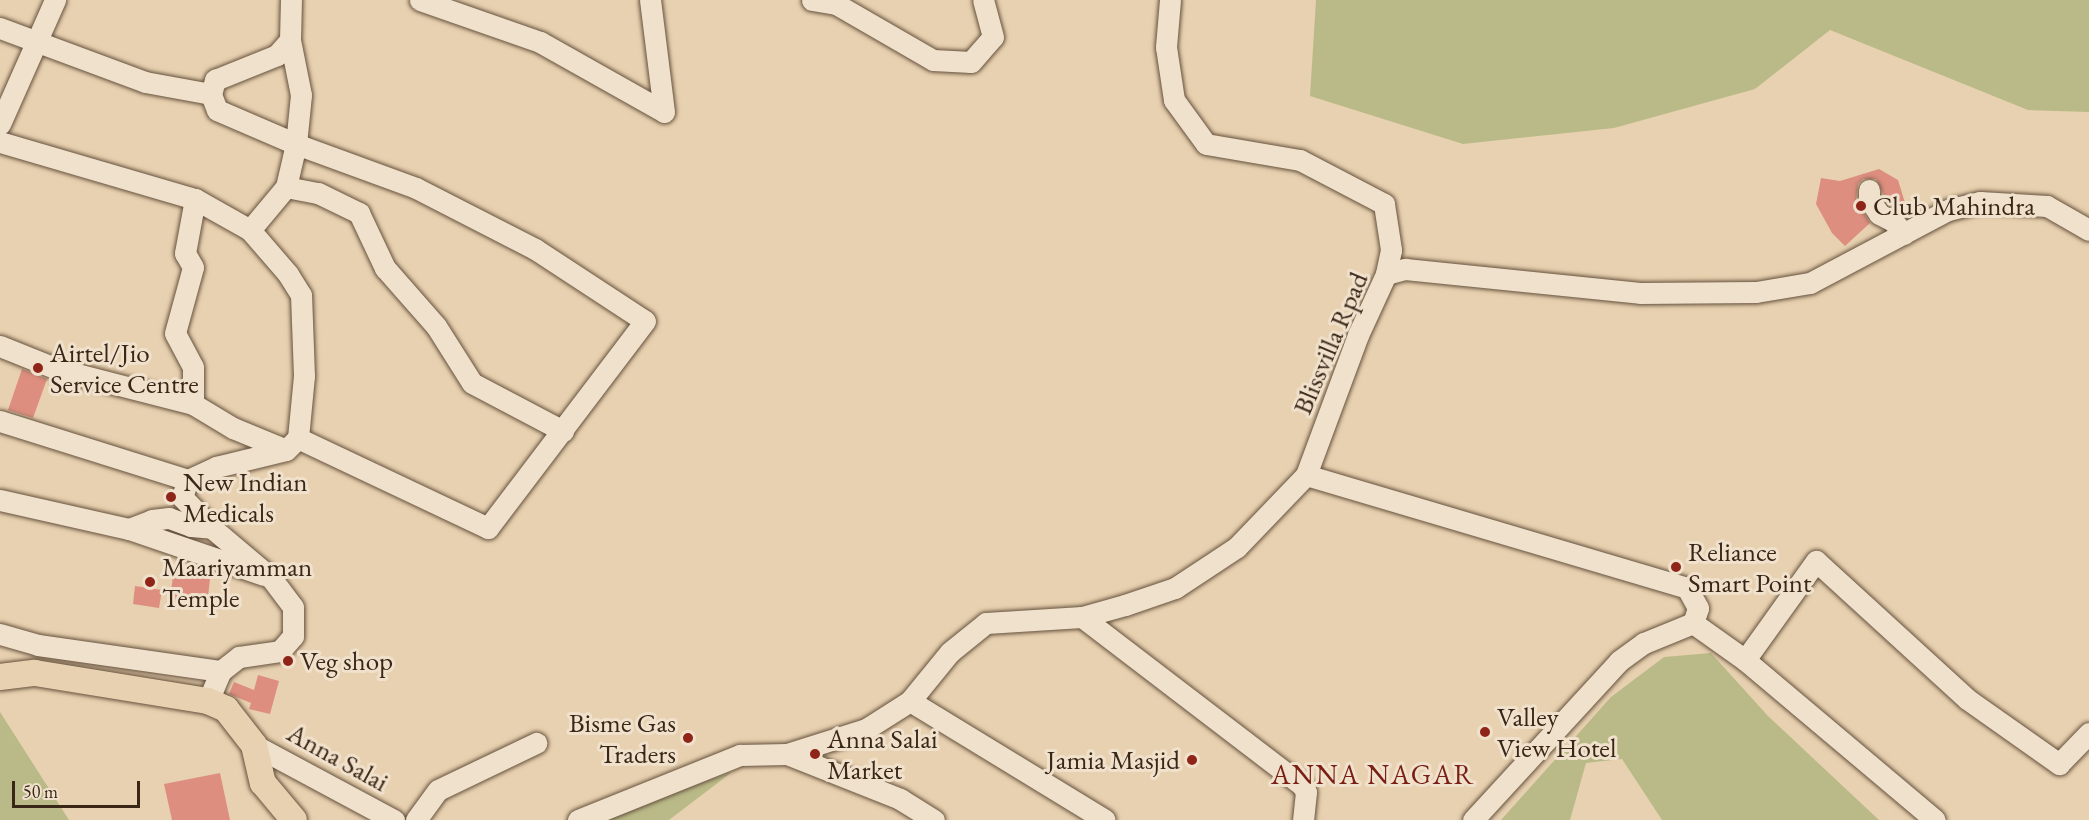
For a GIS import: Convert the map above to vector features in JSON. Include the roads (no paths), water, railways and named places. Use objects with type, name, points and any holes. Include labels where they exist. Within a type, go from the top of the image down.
[{"type":"main road","points":[[0,676],[35,673],[208,701],[226,709],[254,745],[263,783],[294,820]]},
{"type":"street","points":[[0,124],[38,44],[55,0]]},
{"type":"street","points":[[250,230],[286,187],[296,144],[301,95],[290,40],[291,0]]},
{"type":"street","points":[[420,0],[540,42],[664,112],[650,0]]},
{"type":"street","points":[[813,0],[836,4],[933,60],[970,62],[993,37],[983,0]]},
{"type":"street","points":[[1170,0],[1166,47],[1174,100],[1206,144],[1300,160],[1384,204],[1391,250],[1386,274]]},
{"type":"street","points":[[0,28],[145,82],[211,94]]},
{"type":"street","points":[[0,346],[57,369],[194,404],[233,428],[292,444],[488,528],[645,321],[535,249],[416,188],[296,144],[218,110],[211,94],[215,80],[277,55],[290,40]]},
{"type":"street","points":[[0,142],[195,199],[250,230],[288,274],[301,295],[304,376],[292,444]]},
{"type":"street","points":[[286,187],[318,193],[360,213],[385,268],[436,326],[472,383],[563,431]]},
{"type":"street","points":[[1869,190],[1869,199],[1879,214],[1893,221],[1904,234]]},
{"type":"street","points":[[194,404],[193,368],[175,333],[193,267],[185,253],[195,199]]},
{"type":"street","name":"Blissvilla Rpad","points":[[787,754],[866,729],[910,701],[950,652],[986,623],[1082,617],[1175,588],[1237,547],[1306,475],[1358,335],[1386,274],[1405,269],[1640,293],[1756,292],[1810,283],[1948,210],[1980,202],[2047,206],[2089,230]]},
{"type":"street","points":[[0,420],[188,480],[216,467],[292,444]]},
{"type":"street","points":[[1306,475],[1687,588],[1698,608],[1693,623],[1644,643],[1619,661],[1473,820]]},
{"type":"street","points":[[188,480],[182,497],[212,528],[270,577],[293,607],[293,636],[280,651],[239,657],[221,671],[208,701]]},
{"type":"street","points":[[0,500],[129,529],[270,577]]},
{"type":"street","points":[[129,529],[152,520],[170,518],[191,526],[212,528]]},
{"type":"street","points":[[1745,660],[1816,561],[1966,699],[2059,764],[2089,734]]},
{"type":"street","points":[[1082,617],[1302,785],[1306,792],[1304,820]]},
{"type":"street","points":[[1693,623],[1745,660],[1935,820]]},
{"type":"street","points":[[0,634],[38,645],[221,671]]},
{"type":"street","points":[[910,701],[1106,820]]},
{"type":"street","points":[[416,820],[438,790],[536,743]]},
{"type":"street","name":"Anna Salai","points":[[254,745],[394,820]]},
{"type":"street","points":[[578,820],[741,755],[787,754],[900,799],[931,820]]},
{"type":"place","name":"Club Mahindra","points":[[1861,206]]},
{"type":"place","name":"Airtel/Jio Service Centre","points":[[38,368]]},
{"type":"place","name":"New Indian Medicals","points":[[171,497]]},
{"type":"place","name":"Reliance Smart Point","points":[[1676,567]]},
{"type":"place","name":"Maariyamman Temple","points":[[150,582]]},
{"type":"place","name":"Veg shop","points":[[288,661]]},
{"type":"place","name":"Valley View Hotel","points":[[1485,732]]},
{"type":"place","name":"Bisme Gas Traders","points":[[688,738]]},
{"type":"place","name":"Anna Salai Market","points":[[815,754]]},
{"type":"place","name":"Jamia Masjid","points":[[1192,760]]},
{"type":"district","name":"ANNA NAGAR","points":[[1373,774]]}]
